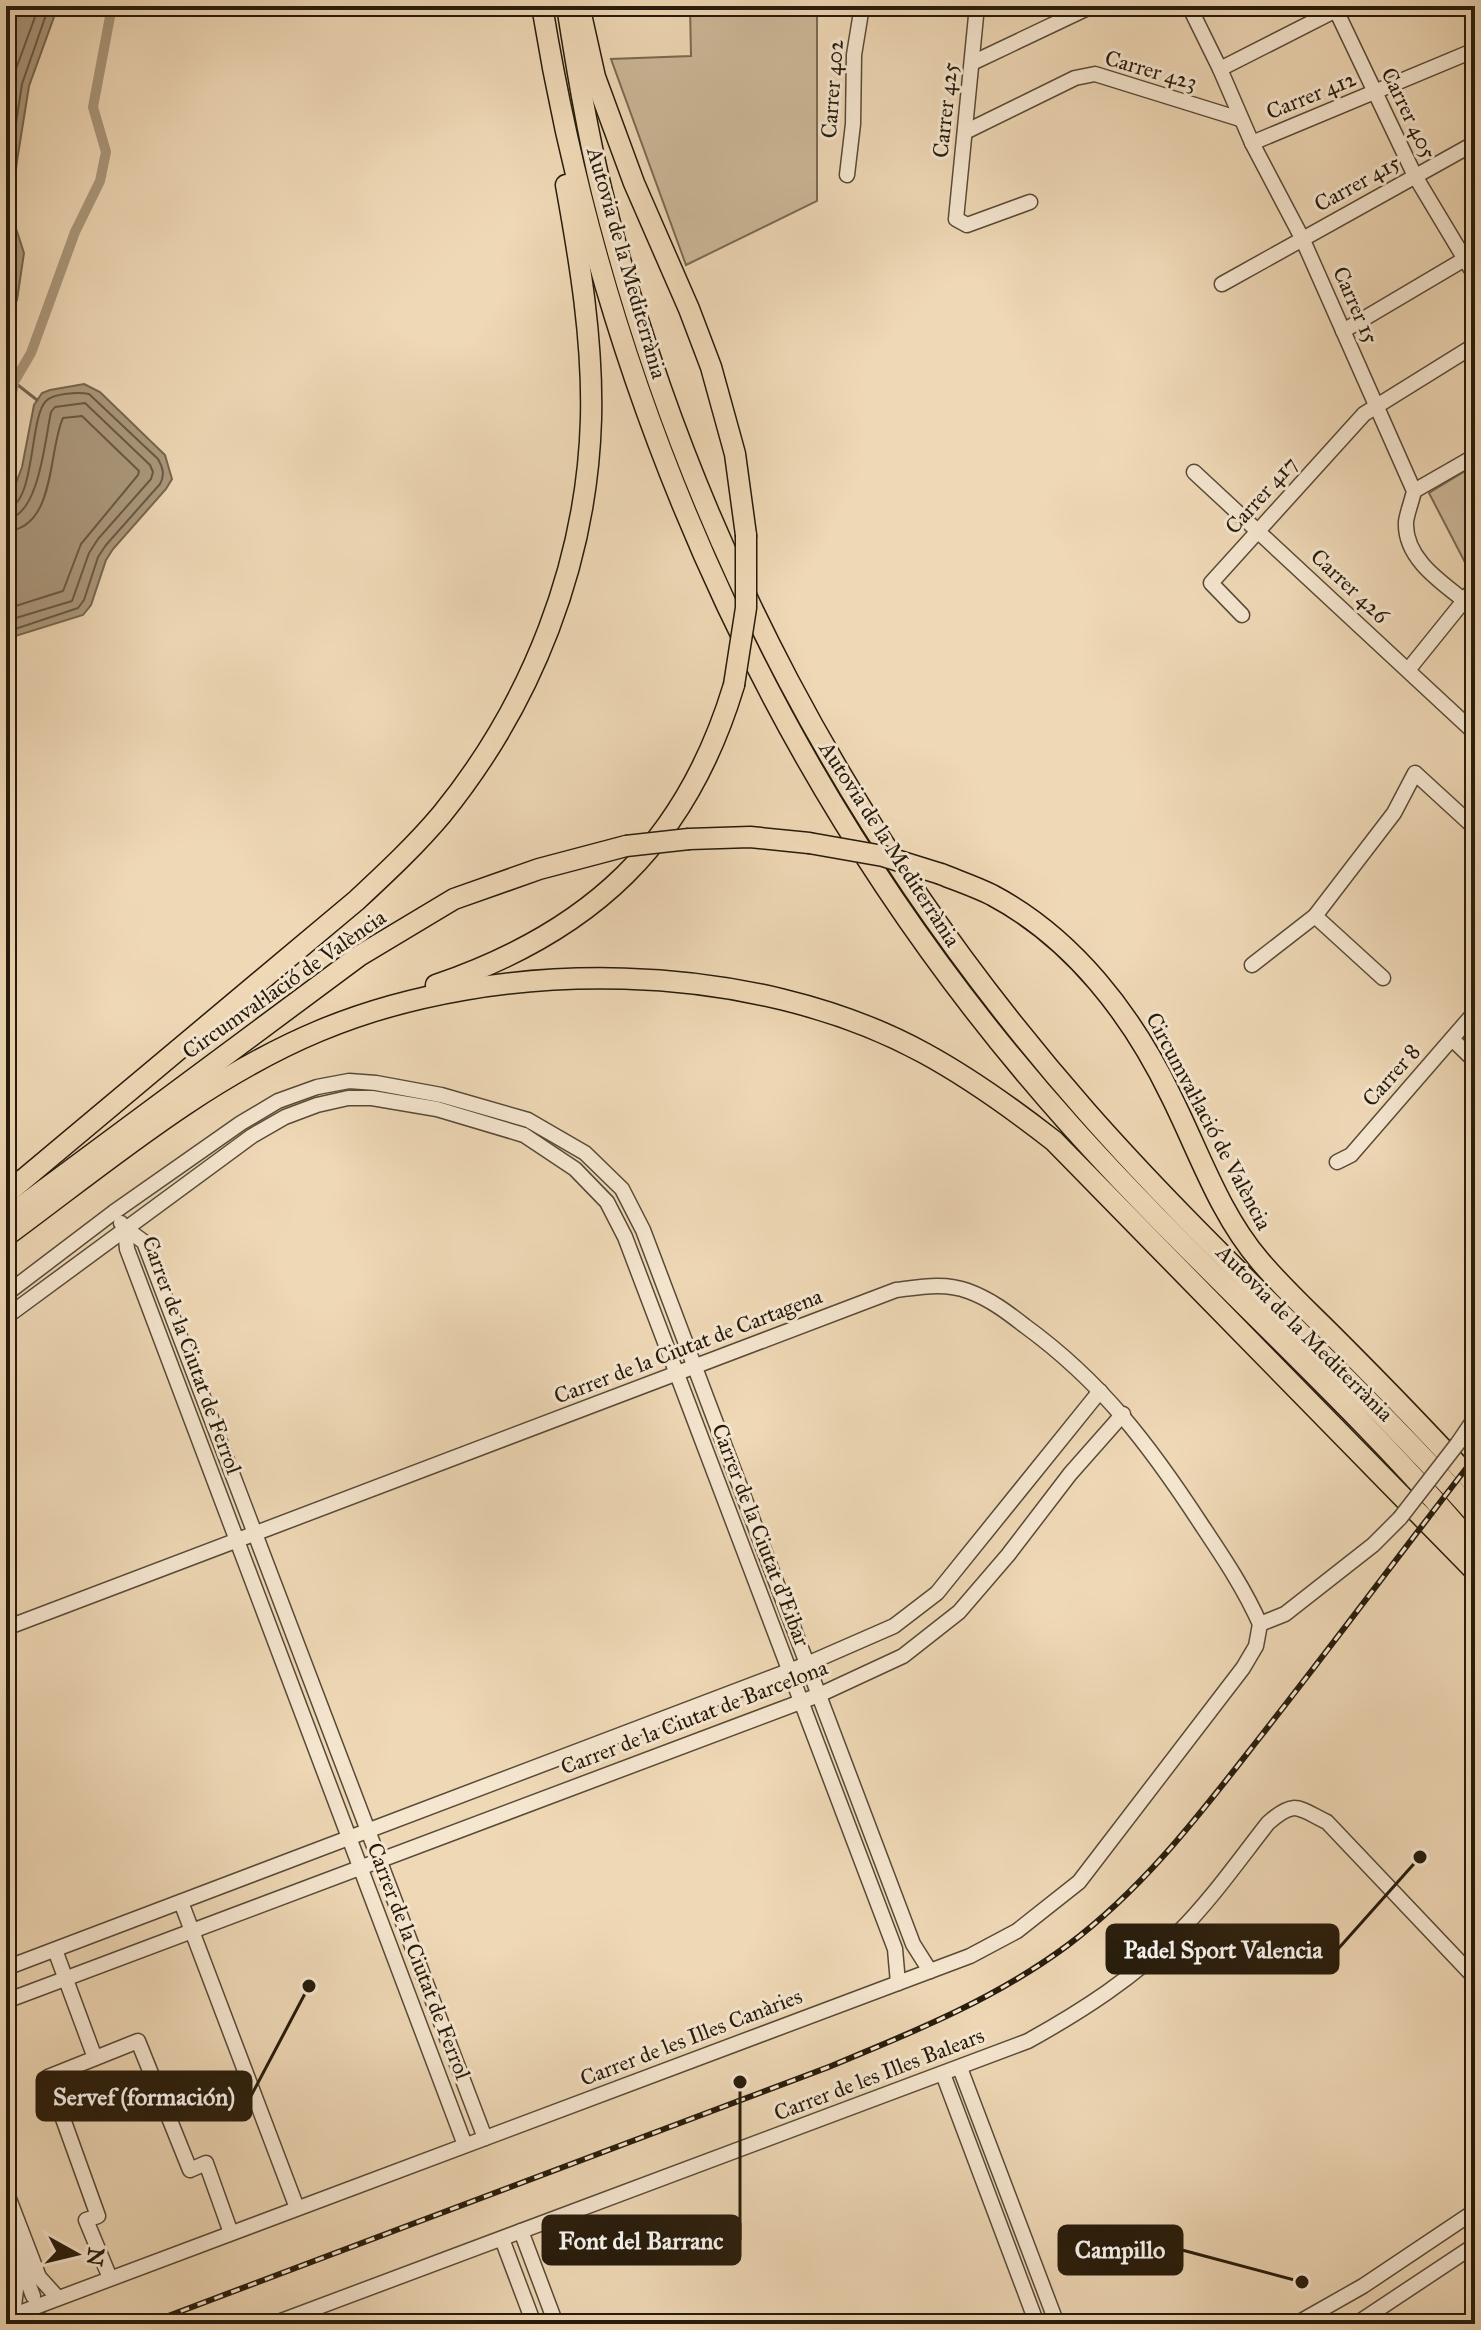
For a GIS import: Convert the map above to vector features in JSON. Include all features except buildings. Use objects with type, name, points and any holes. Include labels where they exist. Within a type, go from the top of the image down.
[{"type":"highway","name":"Autovia de la Mediterrània","points":[[542,6],[557,94],[609,301],[652,430],[722,598],[763,683],[831,803],[929,951],[1010,1055],[1070,1125],[1391,1454],[1475,1547]]},
{"type":"highway","name":"Autovia de la Mediterrània","points":[[567,6],[585,116],[603,193],[666,406],[734,575],[783,674],[848,789],[886,851],[951,944],[1031,1047],[1135,1165],[1407,1438],[1475,1514]]},
{"type":"highway","points":[[381,1009],[402,996],[479,970],[538,942],[611,891],[644,856],[675,815],[703,767],[729,702],[738,668],[746,608],[746,535],[735,454],[711,367],[634,183],[595,77],[579,6]]},
{"type":"highway","points":[[6,1194],[357,900],[409,852],[467,782],[522,692],[555,613],[574,551],[587,484],[591,419],[590,360],[577,247],[554,117],[557,94]]},
{"type":"highway","name":"Circumval·lació de València","points":[[6,1218],[279,1013],[386,939],[454,899],[539,869],[626,846],[689,839],[750,837],[809,843],[883,856],[941,874],[993,896],[1048,933],[1084,967],[1122,1012],[1149,1054],[1215,1193],[1260,1261],[1475,1484]]},
{"type":"highway","name":"Circumval·lació de València","points":[[6,1236],[152,1128],[211,1089],[318,1031],[381,1009],[475,987],[579,978],[664,979],[776,998],[841,1017],[922,1052],[1008,1105],[1054,1141],[1475,1571]]},
{"type":"street","name":"Carrer 402","points":[[847,175],[853,124],[854,55],[862,6]]},
{"type":"street","name":"Carrer 425","points":[[977,6],[956,219],[967,225],[1030,202]]},
{"type":"street","points":[[972,63],[1092,6]]},
{"type":"street","name":"Carrer 15","points":[[1189,6],[1240,119],[1302,238],[1414,491]]},
{"type":"street","points":[[1220,69],[1338,7]]},
{"type":"street","name":"Carrer 405","points":[[1338,7],[1415,176],[1470,256],[1475,276]]},
{"type":"street","name":"Carrer 412","points":[[1252,143],[1475,50]]},
{"type":"street","name":"Carrer 423","points":[[965,132],[1075,78],[1095,74],[1240,119]]},
{"type":"street","name":"Carrer 415","points":[[1222,284],[1475,143]]},
{"type":"street","points":[[1343,331],[1470,256]]},
{"type":"street","name":"Carrer 417","points":[[1242,615],[1211,583],[1375,405],[1475,345]]},
{"type":"street","points":[[1469,604],[1424,566],[1410,547],[1406,523],[1414,491],[1475,456]]},
{"type":"street","name":"Carrer 426","points":[[1194,472],[1475,733]]},
{"type":"street","points":[[1408,670],[1469,604],[1475,587]]},
{"type":"street","points":[[1252,965],[1315,916],[1394,813],[1415,773],[1475,828]]},
{"type":"street","points":[[1315,916],[1383,978]]},
{"type":"street","name":"Carrer 8","points":[[1337,1162],[1351,1155],[1475,1012]]},
{"type":"street","points":[[1452,1039],[1475,1061]]},
{"type":"street","name":"Carrer de la Ciutat d'Eibar","points":[[6,1294],[114,1212],[241,1123],[278,1101],[317,1087],[349,1081],[441,1095],[528,1120],[585,1153],[622,1189],[643,1230],[913,1944],[930,1971]]},
{"type":"street","name":"Carrer de la Ciutat d'Eibar","points":[[6,1317],[252,1136],[285,1117],[317,1105],[348,1098],[372,1098],[437,1109],[524,1135],[575,1169],[607,1202],[625,1237],[895,1949],[898,1983]]},
{"type":"street","points":[[114,1212],[125,1228]]},
{"type":"street","name":"Carrer de la Ciutat de Ferrol","points":[[125,1228],[144,1242],[485,2138]]},
{"type":"street","name":"Carrer de la Ciutat de Ferrol","points":[[125,1228],[127,1249],[465,2145]]},
{"type":"street","name":"Carrer de la Ciutat de Cartagena","points":[[6,1628],[896,1290],[937,1285],[965,1290],[994,1302],[1045,1340],[1123,1414],[1158,1459],[1237,1578],[1260,1624]]},
{"type":"street","name":"Carrer de la Ciutat de Barcelona","points":[[6,1968],[807,1664],[894,1626],[937,1593],[1100,1391]]},
{"type":"street","name":"Carrer de la Ciutat de Barcelona","points":[[6,2001],[819,1695],[903,1656],[959,1612],[1008,1555],[1070,1474],[1123,1414]]},
{"type":"street","points":[[1260,1624],[1285,1614],[1373,1545],[1400,1518],[1475,1419]]},
{"type":"street","name":"Carrer de les Illes Canàries","points":[[10,2316],[970,1956],[1017,1931],[1079,1882],[1243,1668],[1256,1646],[1260,1624]]},
{"type":"street","name":"Carrer de les Illes Balears","points":[[273,2324],[1028,2041],[1075,2015],[1127,1977],[1178,1933],[1268,1823],[1283,1809],[1296,1807],[1327,1822],[1475,1977]]},
{"type":"street","points":[[181,1902],[297,2208]]},
{"type":"street","points":[[55,1950],[95,2058]]},
{"type":"street","points":[[110,2278],[86,2220],[98,2216],[48,2077],[138,2041],[190,2170],[206,2163],[231,2233]]},
{"type":"street","points":[[960,2068],[1057,2324]]},
{"type":"street","points":[[943,2074],[1037,2324]]},
{"type":"street","points":[[6,2191],[39,2277],[58,2298]]},
{"type":"street","points":[[1296,2324],[1363,2286],[1475,2211]]},
{"type":"street","points":[[6,2224],[33,2296]]},
{"type":"street","points":[[521,2231],[556,2324]]},
{"type":"street","points":[[502,2239],[534,2324]]},
{"type":"street","points":[[1356,2324],[1475,2245]]},
{"type":"street","points":[[6,2253],[17,2281],[10,2316]]},
{"type":"shaded area","points":[[690,6],[817,6],[817,201],[686,265],[611,59],[691,56]]},
{"type":"shaded area","points":[[1475,465],[1475,567],[1470,572],[1429,493]]},
{"type":"water","points":[[10,6],[58,6],[29,86],[11,213],[24,253],[17,300],[6,323],[6,12]]},
{"type":"water","points":[[84,384],[100,392],[165,455],[172,479],[113,549],[106,560],[91,605],[83,615],[6,639],[6,510],[22,467],[34,405],[42,393]]},
{"type":"waterway","points":[[6,428],[14,382],[31,353],[75,232],[100,181],[106,152],[93,107],[112,6]]},
{"type":"waterway","points":[[14,382],[37,400]]},
{"type":"railway","points":[[147,2324],[826,2068],[951,2014],[1040,1965],[1096,1923],[1170,1849],[1285,1706],[1475,1457]]},
{"type":"place","name":"Padel Sport Valencia","points":[[1420,1857]]},
{"type":"place","name":"Servef (formación)","points":[[309,1986]]},
{"type":"place","name":"Font del Barranc","points":[[740,2082]]},
{"type":"place","name":"Campillo","points":[[1302,2282]]}]
